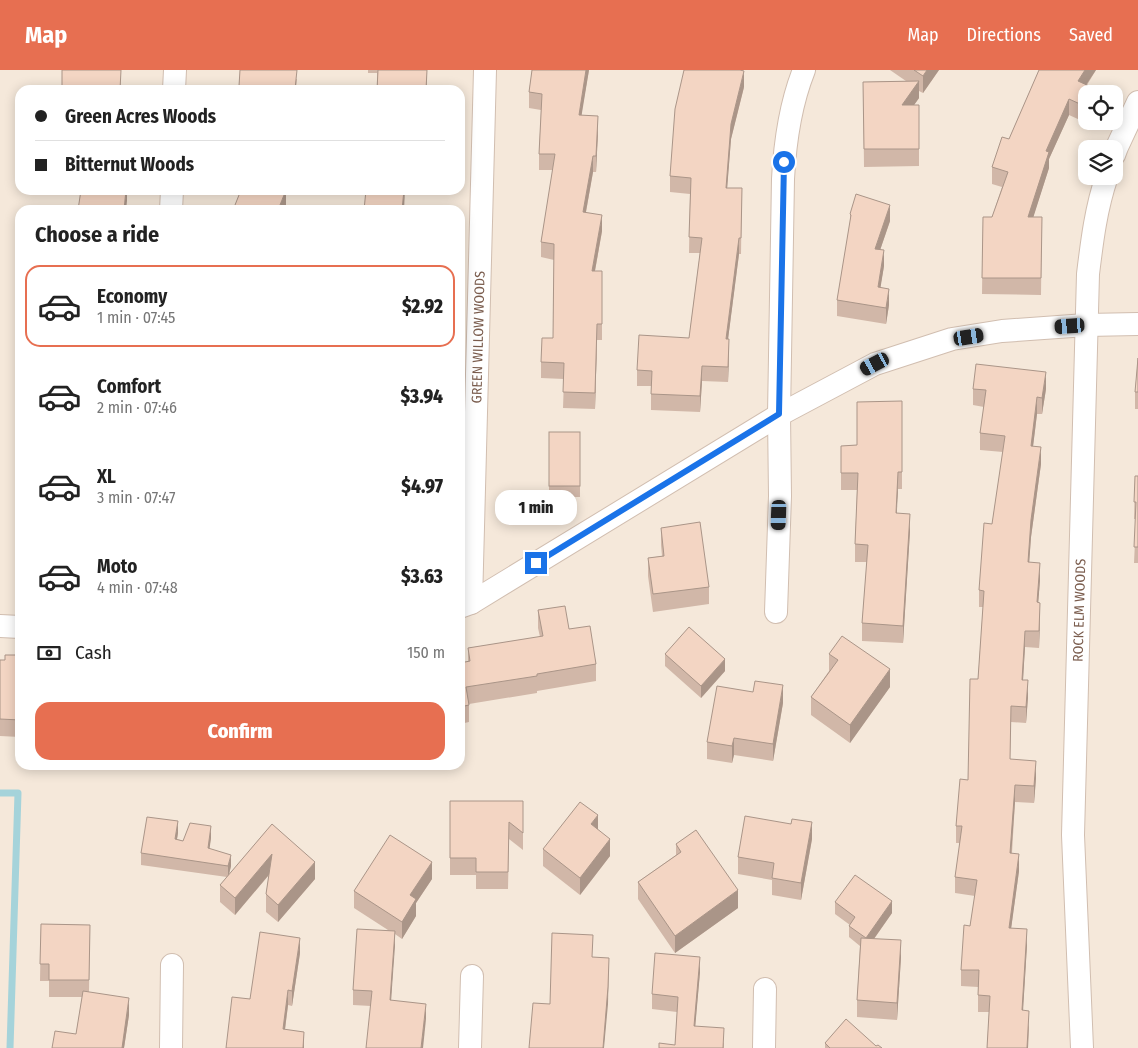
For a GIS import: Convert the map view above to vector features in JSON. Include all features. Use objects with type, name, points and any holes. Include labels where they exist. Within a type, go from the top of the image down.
[{"type":"street","points":[[174,85],[175,70]]},
{"type":"street","name":"GREEN WILLOW WOODS","points":[[466,605],[485,70]]},
{"type":"street","points":[[776,612],[780,496],[779,414],[783,179],[785,146],[791,113],[804,70]]},
{"type":"street","points":[[1119,140],[1138,102]]},
{"type":"street","name":"ROCK ELM WOODS","points":[[1082,1048],[1073,835],[1086,325],[1088,274],[1093,231],[1104,185]]},
{"type":"street","points":[[466,605],[779,414],[875,364],[952,339],[1002,331],[1086,325],[1138,324]]},
{"type":"street","points":[[0,626],[15,627]]},
{"type":"street","points":[[171,1048],[172,965]]},
{"type":"street","points":[[470,1048],[472,976]]},
{"type":"street","points":[[764,1048],[765,989]]},
{"type":"shaded area","points":[[0,70],[1138,70],[1138,1048],[0,1048]]},
{"type":"building","points":[[62,70],[121,70],[120,85],[62,85]]},
{"type":"building","points":[[240,70],[297,70],[295,85],[239,85]]},
{"type":"building","points":[[378,70],[427,70],[426,85],[377,85]]},
{"type":"building","points":[[532,70],[586,70],[579,115],[598,116],[596,156],[593,156],[583,212],[602,215],[592,271],[602,271],[602,324],[597,324],[595,393],[563,392],[564,363],[541,362],[542,338],[553,338],[554,244],[541,242],[555,154],[539,154],[542,94],[529,92]]},
{"type":"building","points":[[684,70],[744,71],[731,124],[726,188],[742,188],[741,238],[739,238],[726,339],[729,339],[728,367],[702,366],[700,396],[651,394],[652,371],[637,370],[639,335],[689,338],[702,238],[689,237],[691,178],[670,176],[675,109]]},
{"type":"building","points":[[914,70],[927,70],[923,76]]},
{"type":"building","points":[[1039,70],[1085,70],[1078,81],[1087,85],[1078,85],[1078,103],[1069,99],[1046,151],[1049,152],[1028,217],[1042,217],[1041,278],[982,278],[983,217],[992,217],[1008,172],[992,167],[1002,137],[1009,139]]},
{"type":"building","points":[[919,81],[902,105],[919,105],[919,149],[864,149],[863,82]]},
{"type":"building","points":[[856,194],[890,205],[875,249],[884,250],[878,287],[889,289],[886,308],[837,300],[850,214]]},
{"type":"building","points":[[80,195],[126,195],[124,205],[79,205]]},
{"type":"building","points":[[239,195],[284,195],[280,205],[235,205]]},
{"type":"building","points":[[366,195],[404,195],[402,205],[364,205]]},
{"type":"building","points":[[1138,358],[1138,392],[1135,392]]},
{"type":"building","points":[[976,364],[1046,372],[1042,398],[1037,397],[1031,446],[1041,447],[1031,520],[1028,562],[1040,563],[1037,602],[1040,603],[1039,631],[1025,631],[1022,680],[1028,680],[1026,707],[1011,706],[1010,759],[1036,761],[1034,786],[1015,785],[1010,853],[1019,854],[1009,928],[1027,929],[1022,1010],[1029,1011],[1027,1048],[987,1048],[990,996],[978,995],[979,970],[961,970],[964,925],[970,926],[977,880],[955,877],[962,826],[956,826],[960,779],[968,780],[970,679],[978,679],[984,591],[979,590],[984,523],[992,524],[1005,436],[980,433],[986,390],[973,389]]},
{"type":"building","points":[[902,401],[902,472],[898,472],[896,513],[910,514],[903,626],[862,623],[868,545],[855,544],[858,473],[841,473],[841,446],[857,445],[857,402]]},
{"type":"building","points":[[549,432],[580,432],[580,486],[549,486]]},
{"type":"building","points":[[1135,476],[1138,476],[1138,547],[1134,547]]},
{"type":"building","points":[[700,522],[709,587],[653,594],[648,558],[664,556],[661,528]]},
{"type":"building","points":[[565,606],[569,629],[590,626],[596,664],[537,674],[537,676],[466,687],[469,705],[465,706],[465,662],[470,661],[468,648],[543,636],[538,610]]},
{"type":"building","points":[[689,627],[725,659],[701,686],[665,654]]},
{"type":"building","points":[[842,636],[890,669],[850,725],[811,697],[838,660],[829,654]]},
{"type":"building","points":[[5,655],[15,655],[15,720],[0,719],[0,660],[5,660]]},
{"type":"building","points":[[755,681],[783,685],[773,744],[734,738],[732,746],[707,742],[717,686],[753,692]]},
{"type":"building","points":[[450,801],[523,801],[523,833],[509,822],[508,872],[476,872],[476,858],[450,858]]},
{"type":"building","points":[[580,802],[598,815],[591,824],[610,839],[580,878],[543,849]]},
{"type":"building","points":[[745,816],[791,824],[792,819],[812,822],[801,883],[772,878],[774,863],[738,857]]},
{"type":"building","points":[[147,817],[178,821],[175,839],[183,841],[190,823],[211,826],[208,848],[231,855],[228,866],[141,853]]},
{"type":"building","points":[[272,824],[315,862],[278,905],[266,894],[272,854],[235,898],[220,885]]},
{"type":"building","points":[[696,830],[738,890],[675,936],[638,882],[681,852],[676,844]]},
{"type":"building","points":[[390,835],[432,862],[410,895],[416,899],[402,922],[354,891]]},
{"type":"building","points":[[855,875],[892,901],[866,938],[849,926],[855,917],[835,902]]},
{"type":"building","points":[[41,924],[90,925],[89,980],[49,980],[49,964],[40,964]]},
{"type":"building","points":[[357,929],[395,931],[390,1000],[426,1004],[421,1048],[366,1048],[372,991],[353,990]]},
{"type":"building","points":[[260,932],[300,938],[292,991],[288,990],[283,1029],[304,1032],[303,1048],[226,1048],[232,997],[250,999]]},
{"type":"building","points":[[552,933],[593,935],[592,957],[609,958],[603,1048],[529,1048],[533,1003],[550,1004]]},
{"type":"building","points":[[861,938],[901,940],[897,1003],[857,1000]]},
{"type":"building","points":[[655,953],[700,957],[694,1026],[724,1028],[723,1048],[659,1048],[659,1043],[675,1045],[678,997],[652,994]]},
{"type":"building","points":[[83,991],[129,998],[122,1048],[52,1048],[55,1031],[76,1034]]},
{"type":"building","points":[[846,1019],[876,1046],[878,1045],[882,1048],[830,1048],[825,1043]]},
{"type":"waterway","points":[[0,793],[18,793],[10,1048]]},
{"type":"route","points":[[536,563],[779,414],[784,162]]}]
